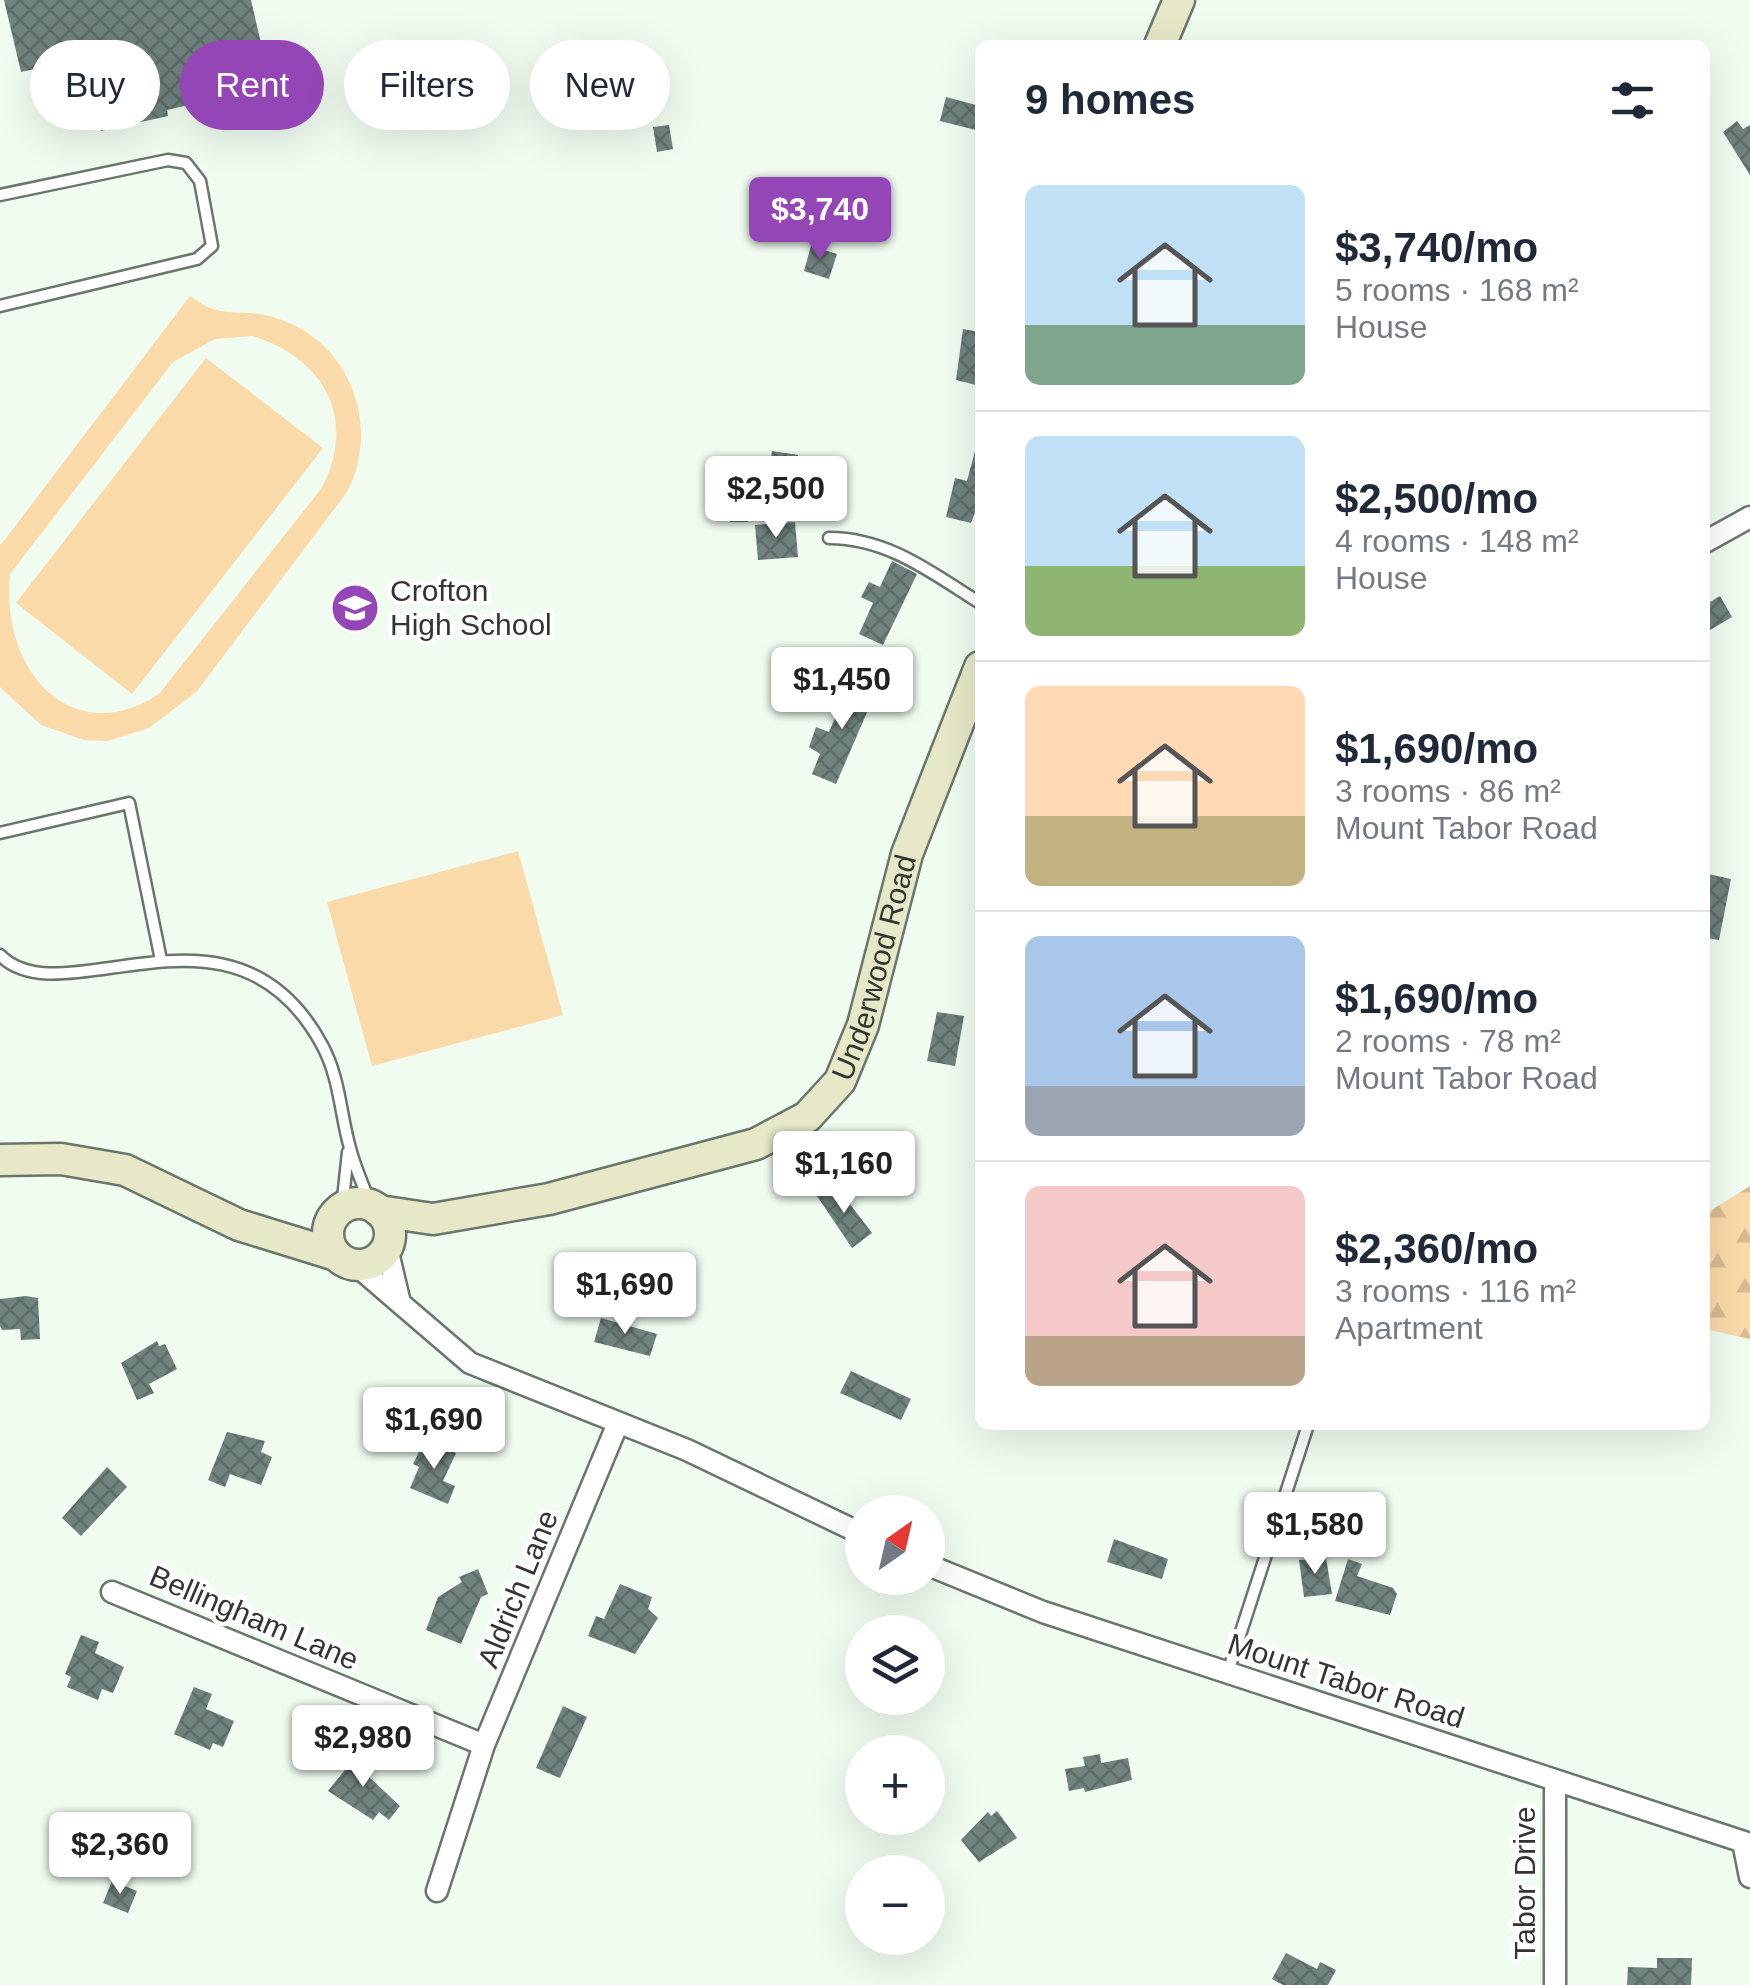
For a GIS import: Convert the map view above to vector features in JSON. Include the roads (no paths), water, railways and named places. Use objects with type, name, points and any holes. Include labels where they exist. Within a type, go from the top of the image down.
[{"type":"street","points":[[1162,40],[1179,0]]},
{"type":"street","points":[[1710,539],[1750,517]]},
{"type":"street","name":"Underwood Road","points":[[270,1234],[357,1210],[433,1219],[548,1198],[717,1156],[784,1131],[825,1101],[852,1054],[906,854],[975,681]]},
{"type":"street","points":[[0,1160],[61,1159],[125,1170],[239,1224],[346,1260],[374,1262],[388,1247]]},
{"type":"street","points":[[400,1303],[388,1247],[389,1227],[357,1210],[328,1235],[346,1260],[470,1363],[687,1450],[845,1526]]},
{"type":"street","name":"Underwood Road","points":[[388,1247],[433,1219]]},
{"type":"street","name":"Aldrich Lane","points":[[437,1891],[484,1746],[618,1423]]},
{"type":"street","name":"Mount Tabor Road","points":[[945,1572],[1043,1612],[1747,1843]]},
{"type":"street","name":"Bellingham Lane","points":[[112,1592],[484,1746]]},
{"type":"street","name":"Tabor Drive","points":[[1555,1781],[1555,1985]]},
{"type":"street","points":[[1747,1843],[1750,1877]]},
{"type":"lane","points":[[0,195],[168,160],[186,164],[200,181],[212,246],[197,259],[0,306]]},
{"type":"lane","points":[[829,538],[869,540],[975,600]]},
{"type":"lane","points":[[0,833],[129,802],[160,960]]},
{"type":"lane","points":[[0,955],[10,965],[35,975],[186,959],[238,970],[289,1002],[321,1043],[330,1064],[349,1146],[357,1210]]},
{"type":"lane","points":[[349,1146],[357,1210]]},
{"type":"lane","points":[[1227,1673],[1306,1430]]},
{"type":"place","name":"Crofton High School","points":[[355,608]]}]
